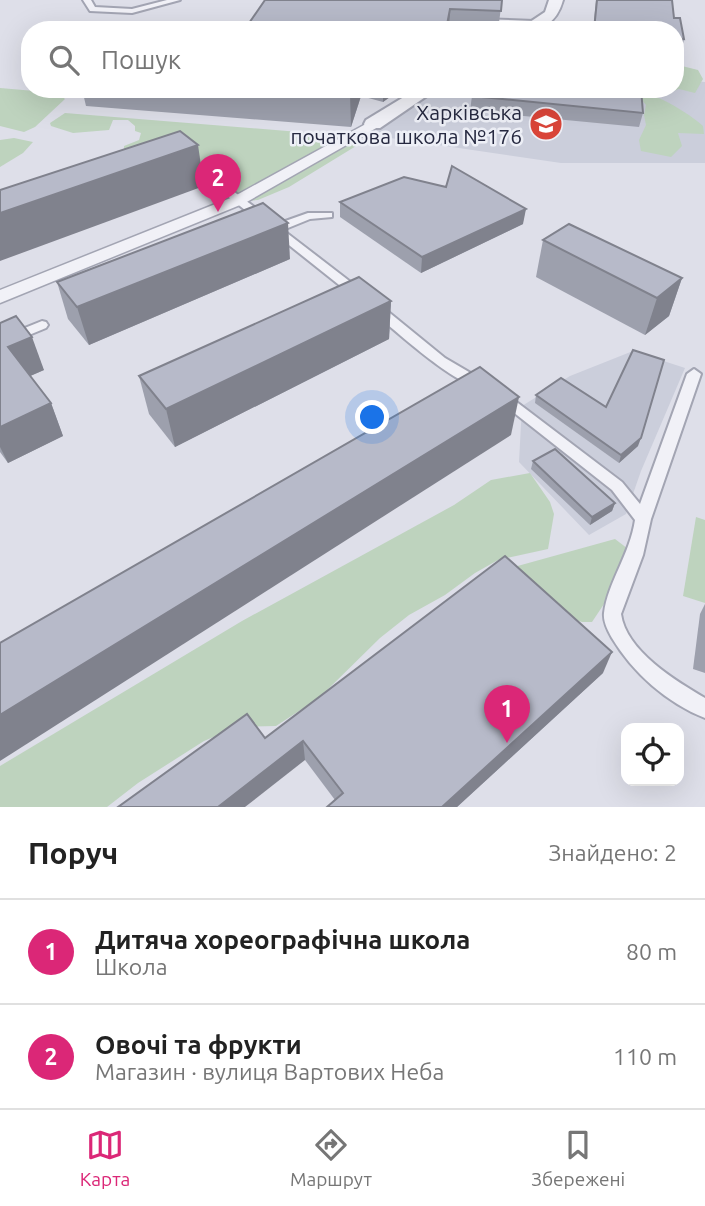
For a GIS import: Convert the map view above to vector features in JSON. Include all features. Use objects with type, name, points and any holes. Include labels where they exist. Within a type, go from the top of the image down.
[{"type":"street","points":[[540,21],[552,14],[556,0]]},
{"type":"street","points":[[0,297],[239,200],[415,98]]},
{"type":"lane","points":[[87,0],[93,9],[132,11],[176,0]]},
{"type":"lane","points":[[471,20],[479,21]]},
{"type":"lane","points":[[182,155],[471,386],[508,402],[617,486],[643,519]]},
{"type":"lane","points":[[275,229],[308,216],[328,215]]},
{"type":"lane","points":[[0,343],[42,326]]},
{"type":"lane","points":[[694,374],[643,519],[642,533],[631,569],[612,613],[615,626],[639,665],[654,678],[705,709]]},
{"type":"shaded area","name":"Харківська початкова школа №176","points":[[684,81],[705,82],[705,163],[561,163],[370,135],[426,98],[684,98]]},
{"type":"shaded area","points":[[633,351],[685,368],[641,471],[626,514],[589,535],[519,462],[522,406],[570,376]]},
{"type":"green space","points":[[684,66],[698,70],[703,79],[695,93],[684,90]]},
{"type":"green space","points":[[0,88],[21,90],[21,98],[65,99],[35,127],[24,132],[0,126]]},
{"type":"green space","points":[[640,98],[658,98],[674,106],[703,126],[704,134],[678,133],[682,146],[671,157],[641,151],[639,140],[646,125],[646,105]]},
{"type":"green space","points":[[65,113],[348,136],[357,137],[361,143],[289,187],[258,200],[247,201],[189,157],[124,149],[124,146],[139,140],[141,133],[135,131],[135,126],[128,120],[113,120],[109,130],[73,133],[51,126],[50,123]]},
{"type":"green space","points":[[14,138],[33,142],[23,153],[0,167],[0,140]]},
{"type":"green space","points":[[530,473],[550,502],[554,514],[548,549],[498,560],[409,615],[380,638],[319,698],[276,726],[237,727],[204,741],[138,783],[107,807],[0,807],[0,766],[242,621],[454,505],[491,480]]},
{"type":"green space","points":[[696,517],[705,520],[705,603],[683,596]]},
{"type":"green space","points":[[615,539],[632,552],[618,583],[592,622],[570,618],[514,567]]},
{"type":"building","points":[[265,0],[502,0],[501,11],[450,9],[448,21],[250,21]]},
{"type":"building","points":[[597,0],[672,0],[674,18],[680,18],[681,21],[595,21]]},
{"type":"building","points":[[492,98],[642,98],[643,113]]},
{"type":"building","points":[[180,131],[198,145],[0,213],[0,190]]},
{"type":"building","points":[[452,166],[526,209],[422,257],[340,202],[404,177],[446,187]]},
{"type":"building","points":[[263,203],[288,223],[77,307],[57,282]]},
{"type":"building","points":[[569,224],[682,278],[657,298],[543,240]]},
{"type":"building","points":[[359,277],[391,301],[166,409],[139,376]]},
{"type":"building","points":[[16,316],[32,337],[8,347],[51,403],[0,427],[0,323]]},
{"type":"building","points":[[633,350],[664,360],[641,438],[621,455],[536,395],[561,378],[606,407]]},
{"type":"building","points":[[480,367],[519,397],[0,715],[0,643]]},
{"type":"building","points":[[555,449],[615,503],[592,517],[533,461]]},
{"type":"building","points":[[505,556],[612,652],[442,807],[327,807],[343,793],[303,741],[218,807],[118,807],[247,714],[265,738]]},
{"type":"place","name":"Харківська початкова школа №176","points":[[546,124]]},
{"type":"place","name":"Овочі та фрукти","points":[[218,212]]},
{"type":"place","name":"Дитяча хореографічна школа","points":[[507,743]]}]
